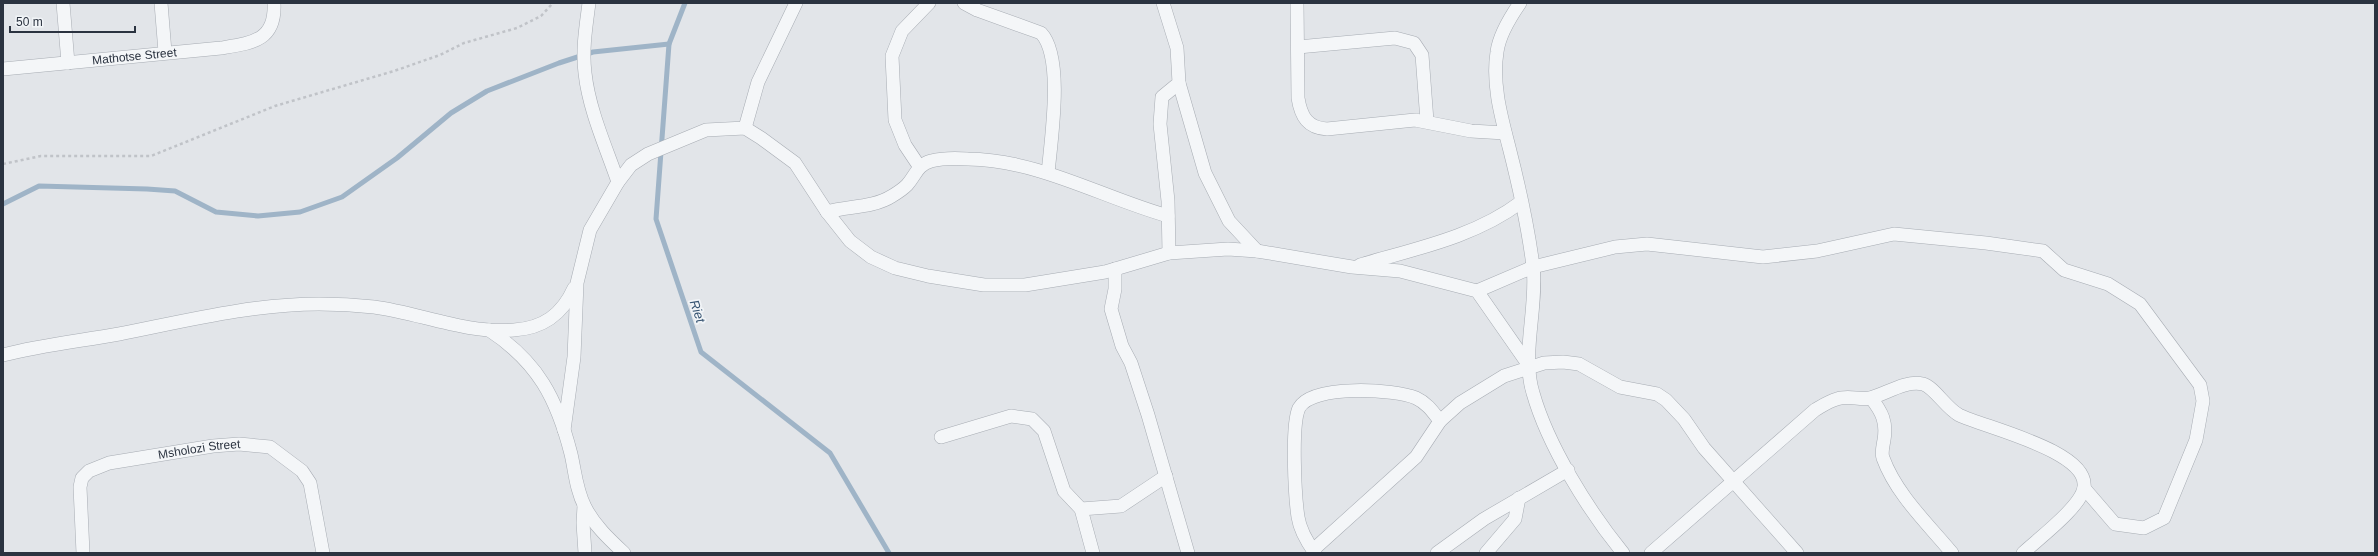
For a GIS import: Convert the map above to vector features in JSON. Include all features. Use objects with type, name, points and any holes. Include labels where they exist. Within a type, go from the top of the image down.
[{"type":"street","points":[[63,3],[68,63]]},
{"type":"street","points":[[161,3],[165,52]]},
{"type":"street","name":"Mathotse Street","points":[[3,69],[237,46],[253,42],[265,36],[273,22],[274,3]]},
{"type":"street","points":[[589,3],[585,34],[585,74],[594,113],[618,182]]},
{"type":"street","points":[[745,128],[758,82],[796,3]]},
{"type":"street","points":[[919,166],[905,145],[896,120],[892,56],[902,31],[929,3]]},
{"type":"street","points":[[964,3],[976,10],[1037,31],[1047,41],[1052,54],[1054,72],[1052,136],[1048,173]]},
{"type":"street","points":[[1297,3],[1300,110],[1306,121],[1314,126],[1328,129],[1400,121],[1427,121],[1471,131],[1505,133]]},
{"type":"street","points":[[1520,3],[1506,28],[1497,52],[1497,97],[1521,202],[1533,267],[1530,367],[1532,392],[1568,470],[1600,523],[1621,552]]},
{"type":"street","points":[[1164,4],[1177,48],[1179,83],[1205,173],[1229,221],[1257,251]]},
{"type":"street","points":[[1298,47],[1395,38],[1414,43],[1422,55],[1427,121]]},
{"type":"street","points":[[1169,253],[1168,216],[1160,124],[1162,97],[1179,83]]},
{"type":"street","points":[[3,356],[25,350],[65,344],[218,314],[267,307],[319,304],[374,307],[489,330],[514,330],[535,326],[549,321],[560,312],[569,300],[577,283],[590,230],[618,182],[632,165],[648,154],[706,130],[745,128],[795,163],[828,212],[850,240],[872,257],[895,268],[928,276],[1002,286],[1076,278],[1115,269],[1169,253],[1208,250],[1257,251],[1300,260],[1352,268],[1400,271],[1477,291],[1533,267],[1615,247],[1647,244],[1762,256],[1817,251],[1894,234],[1986,243],[2043,251],[2064,270],[2108,284],[2140,304],[2200,385],[2203,401],[2196,440],[2164,518],[2144,528],[2115,524],[2084,488]]},
{"type":"street","points":[[828,212],[874,204],[891,197],[906,186],[919,166],[941,159],[992,159],[1016,163],[1048,173],[1135,207],[1168,216]]},
{"type":"street","points":[[1352,268],[1440,242],[1501,217],[1521,202]]},
{"type":"street","points":[[1115,269],[1115,289],[1112,309],[1122,346],[1131,363],[1188,553]]},
{"type":"street","points":[[564,430],[574,357],[577,283]]},
{"type":"street","points":[[1477,291],[1530,367]]},
{"type":"street","points":[[489,330],[517,350],[537,373],[556,406],[564,430],[576,483],[584,506],[594,522],[624,553]]},
{"type":"street","points":[[1440,420],[1428,405],[1415,397],[1373,390],[1323,395],[1304,403],[1297,416],[1295,473],[1298,518],[1307,541],[1314,551],[1416,457],[1440,420],[1460,403],[1488,384],[1504,376],[1530,367],[1553,362],[1579,364],[1620,386],[1657,394],[1676,410],[1704,448],[1798,553]]},
{"type":"street","points":[[1651,553],[1815,410],[1838,398],[1871,398],[1909,385],[1924,385],[1932,389],[1949,408],[1959,415],[2032,442],[2072,462],[2082,471],[2084,488],[2081,496],[2067,512],[2023,553]]},
{"type":"street","points":[[1871,398],[1884,416],[1886,423],[1882,455],[1889,472],[1913,506],[1952,553]]},
{"type":"street","points":[[941,437],[1011,416],[1032,419],[1044,431],[1064,491],[1081,509],[1093,553]]},
{"type":"street","name":"Msholozi Street","points":[[84,553],[80,487],[82,478],[90,471],[109,463],[213,446],[239,444],[270,447],[302,471],[312,493],[323,553]]},
{"type":"street","points":[[1437,553],[1484,518],[1568,470]]},
{"type":"street","points":[[1081,509],[1121,506],[1166,476]]},
{"type":"street","points":[[1486,553],[1515,519],[1519,498]]},
{"type":"street","points":[[584,506],[583,523],[585,553]]},
{"type":"path","points":[[3,164],[40,156],[151,156],[275,106],[394,71],[440,55],[464,43],[517,28],[541,16],[553,3]]},
{"type":"waterway","name":"Riet","points":[[685,3],[669,44],[656,219],[701,352],[830,453],[889,553]]},
{"type":"waterway","points":[[3,204],[39,186],[175,191],[216,212],[258,216],[300,212],[342,197],[397,158],[451,113],[487,91],[559,63],[593,52],[669,44]]}]
